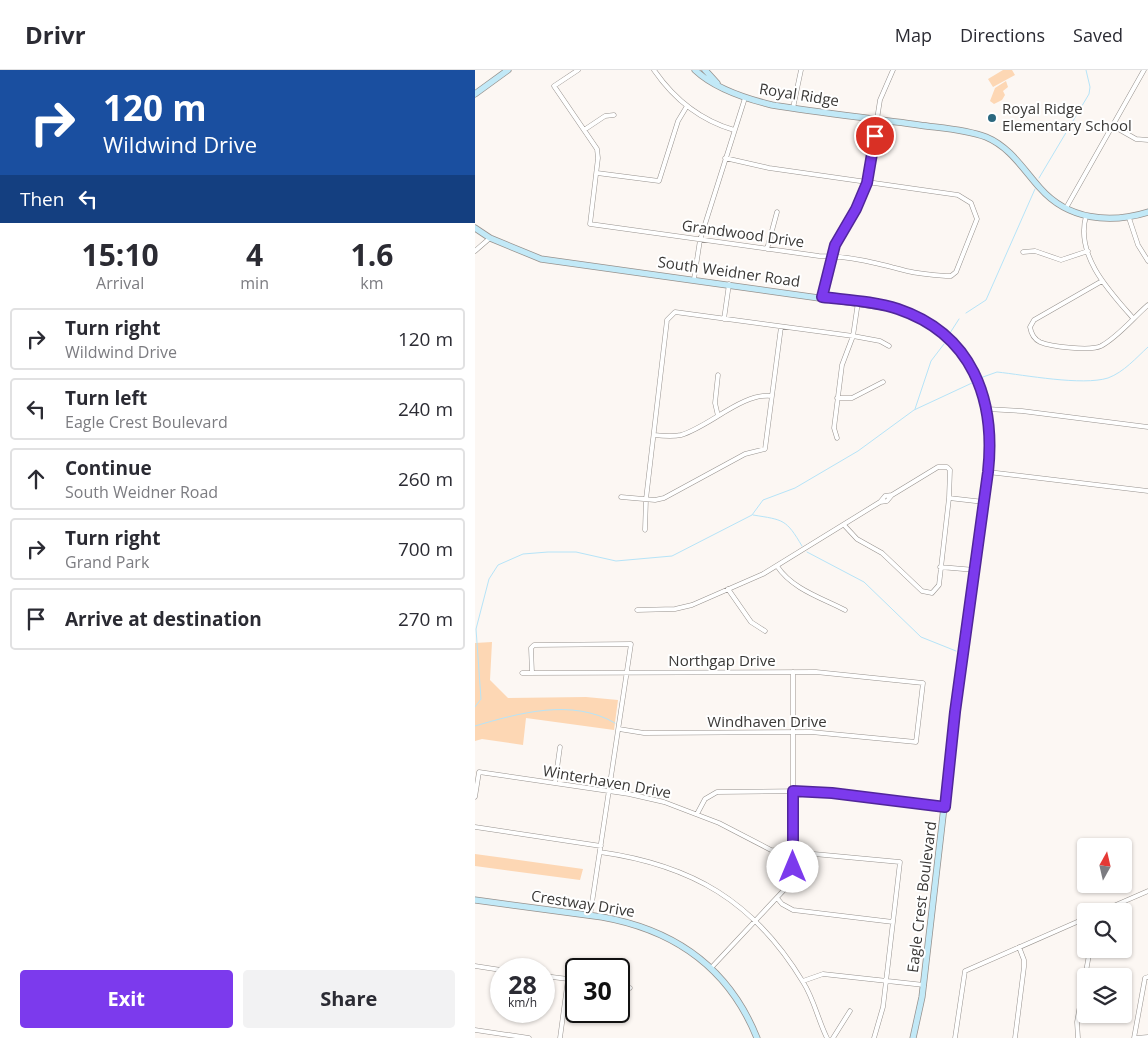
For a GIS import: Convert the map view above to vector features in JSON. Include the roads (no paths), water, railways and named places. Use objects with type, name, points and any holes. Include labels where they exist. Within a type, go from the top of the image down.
[{"type":"main road","points":[[475,94],[508,70]]},
{"type":"main road","name":"Royal Ridge","points":[[695,70],[708,81],[745,98],[793,108],[974,133],[990,139],[1016,158],[1045,193],[1066,208],[1086,216],[1107,220],[1129,218],[1148,212]]},
{"type":"main road","name":"Royal Ridge","points":[[705,70],[717,84]]},
{"type":"main road","name":"South Weidner Road","points":[[475,228],[490,238],[541,259],[858,302],[897,309],[926,323],[941,333],[957,349],[975,375],[987,410],[990,448],[965,638]]},
{"type":"main road","name":"Eagle Crest Boulevard","points":[[913,1038],[924,985],[965,638]]},
{"type":"main road","name":"Crestway Drive","points":[[475,900],[623,921],[656,932],[696,956],[711,968],[741,1005],[757,1038]]},
{"type":"street","points":[[578,70],[554,86],[597,149],[597,173],[659,181],[677,121],[687,106]]},
{"type":"street","points":[[654,70],[687,106],[711,122],[734,130]]},
{"type":"street","points":[[793,108],[801,70]]},
{"type":"street","points":[[822,297],[831,256],[867,183],[883,91],[893,70]]},
{"type":"street","points":[[1066,208],[1113,126],[1137,79],[1144,70]]},
{"type":"street","points":[[694,279],[700,240],[745,98]]},
{"type":"street","points":[[584,130],[605,116],[614,115]]},
{"type":"street","points":[[1113,126],[1136,139],[1148,140]]},
{"type":"street","points":[[725,158],[761,167],[867,183]]},
{"type":"street","name":"Grandwood Drive","points":[[597,173],[590,224],[767,249],[878,262],[909,272],[951,276],[956,272],[977,219],[971,203],[959,195],[867,183]]},
{"type":"street","points":[[767,249],[777,212]]},
{"type":"street","points":[[1086,216],[1083,233],[1088,251],[1102,281],[1133,318]]},
{"type":"street","points":[[1129,218],[1138,245],[1148,261]]},
{"type":"street","points":[[475,251],[490,238]]},
{"type":"street","points":[[1023,252],[1035,251],[1061,260],[1088,251]]},
{"type":"street","points":[[1102,281],[1031,322],[1031,330],[1040,342],[1089,349],[1103,345],[1148,306]]},
{"type":"street","points":[[724,319],[729,284]]},
{"type":"street","points":[[837,438],[835,428],[837,398],[842,364],[853,336],[858,302]]},
{"type":"street","points":[[645,530],[645,499],[667,320],[670,315],[675,312],[853,336],[880,340],[889,346]]},
{"type":"street","points":[[621,497],[664,498],[745,454],[765,449],[781,327]]},
{"type":"street","points":[[718,375],[715,403],[719,416]]},
{"type":"street","points":[[837,398],[852,398],[883,382]]},
{"type":"street","points":[[654,435],[678,436],[754,398],[772,396]]},
{"type":"street","points":[[987,410],[1022,411],[1148,427]]},
{"type":"street","points":[[637,610],[684,608],[728,589],[777,566],[880,502],[885,496],[891,495],[938,467],[947,467],[951,475],[939,585],[932,593],[921,591],[882,553],[857,539],[844,525]]},
{"type":"street","points":[[988,472],[1148,491]]},
{"type":"street","points":[[949,498],[984,502]]},
{"type":"street","points":[[777,566],[788,580],[845,610]]},
{"type":"street","points":[[941,567],[975,570]]},
{"type":"street","points":[[728,589],[751,622],[765,631]]},
{"type":"street","points":[[532,672],[531,648],[534,645],[631,644],[590,916]]},
{"type":"street","points":[[711,968],[777,898],[791,878],[793,852],[793,672]]},
{"type":"street","name":"Northgap Drive","points":[[522,673],[837,673],[923,683],[915,742]]},
{"type":"street","name":"Windhaven Drive","points":[[619,729],[644,733],[829,733],[915,742]]},
{"type":"street","points":[[555,784],[560,747]]},
{"type":"street","name":"Winterhaven Drive","points":[[475,797],[479,772],[609,791],[664,802],[719,823],[766,848],[900,862],[893,922]]},
{"type":"street","points":[[697,814],[705,799],[717,792],[793,791],[832,793],[945,807]]},
{"type":"street","points":[[475,827],[601,846]]},
{"type":"street","points":[[600,852],[649,860],[675,869],[718,891],[755,920],[775,942],[803,981],[827,1038]]},
{"type":"street","points":[[1121,903],[1148,892]]},
{"type":"street","points":[[777,898],[793,910],[893,922],[880,1022],[874,1038]]},
{"type":"street","points":[[955,1038],[965,971],[1077,922]]},
{"type":"street","points":[[1015,1038],[1024,967],[1024,960],[1019,947]]},
{"type":"street","points":[[1078,1038],[1078,1014],[1088,958]]},
{"type":"street","points":[[475,966],[490,968]]},
{"type":"street","points":[[803,981],[823,974],[924,985]]},
{"type":"street","points":[[1147,978],[1135,1038],[1148,1037]]},
{"type":"street","points":[[560,1038],[565,1001]]},
{"type":"street","points":[[833,1038],[849,1011]]},
{"type":"street","points":[[475,1030],[529,1038]]},
{"type":"waterway","points":[[1039,178],[1089,94],[1090,87],[1086,70]]},
{"type":"waterway","points":[[966,313],[986,300],[1035,189]]},
{"type":"waterway","points":[[950,333],[959,319]]},
{"type":"waterway","points":[[915,409],[931,361],[944,344]]},
{"type":"waterway","points":[[983,377],[997,372],[1069,380],[1097,380],[1108,378],[1119,372],[1148,347]]},
{"type":"waterway","points":[[475,707],[481,699],[476,629],[489,579],[498,565],[523,554],[548,552],[576,552],[616,561],[672,556],[752,515],[763,500],[795,488],[858,451],[914,410],[972,383]]},
{"type":"waterway","points":[[753,515],[783,522],[792,530],[802,546]]},
{"type":"waterway","points":[[807,552],[864,582],[921,637],[956,651]]},
{"type":"waterway","points":[[475,726],[545,710],[581,711],[598,715],[615,723]]},
{"type":"place","name":"Royal Ridge Elementary School","points":[[992,118]]}]
